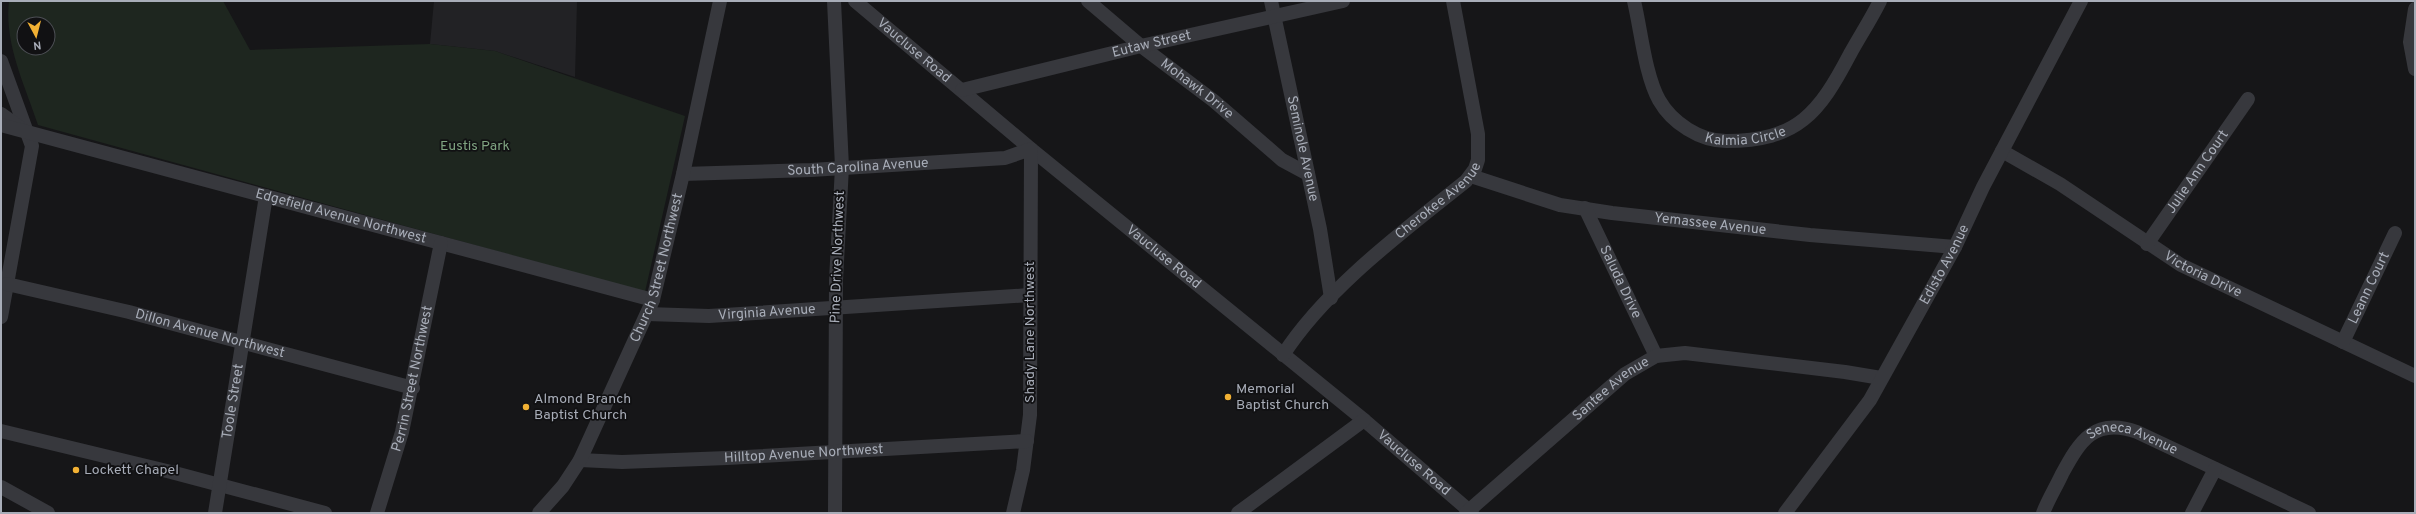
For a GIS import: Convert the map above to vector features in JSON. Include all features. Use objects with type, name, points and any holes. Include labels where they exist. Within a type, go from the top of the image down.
[{"type":"street","name":"Church Street Northwest","points":[[539,513],[563,486],[580,460],[653,300],[683,174],[720,1]]},
{"type":"street","name":"Pine Drive Northwest","points":[[834,1],[842,167],[837,242],[835,513]]},
{"type":"street","name":"Vaucluse Road","points":[[855,1],[1031,149],[1364,420],[1469,512]]},
{"type":"street","name":"Mohawk Drive","points":[[1088,1],[1141,46],[1214,101],[1282,160],[1308,174]]},
{"type":"street","name":"Seminole Avenue","points":[[1271,1],[1308,174],[1331,298]]},
{"type":"street","name":"Eutaw Street","points":[[962,90],[1141,46],[1342,1]]},
{"type":"street","name":"Cherokee Avenue","points":[[1283,355],[1293,339],[1331,298],[1416,221],[1471,176],[1478,160],[1478,134],[1453,1]]},
{"type":"street","name":"Kalmia Circle","points":[[1634,1],[1646,56],[1659,100],[1670,116],[1687,128],[1704,137],[1721,141],[1743,141],[1771,137],[1788,130],[1804,118],[1830,92],[1880,1]]},
{"type":"street","name":"Edisto Avenue","points":[[1785,513],[1870,400],[1955,247],[2002,151],[2079,2]]},
{"type":"street","points":[[2415,9],[2410,42],[2415,69]]},
{"type":"street","points":[[1,61],[29,134],[32,146],[32,158],[1,317]]},
{"type":"street","name":"Julie Ann Court","points":[[2147,244],[2248,99]]},
{"type":"street","name":"Edgefield Avenue Northwest","points":[[1,114],[29,134]]},
{"type":"street","name":"Edgefield Avenue Northwest","points":[[1,125],[29,134],[653,300]]},
{"type":"street","name":"South Carolina Avenue","points":[[683,174],[1005,158],[1031,149]]},
{"type":"street","name":"Shady Lane Northwest","points":[[1013,513],[1023,470],[1031,394],[1031,149]]},
{"type":"street","name":"Victoria Drive","points":[[2002,151],[2060,184],[2147,244],[2199,274],[2415,376]]},
{"type":"street","name":"Yemassee Avenue","points":[[1471,176],[1560,205],[1769,231],[1955,247]]},
{"type":"street","name":"Toole Street","points":[[215,513],[221,486],[241,342],[266,196]]},
{"type":"street","name":"Saluda Drive","points":[[1585,208],[1656,356]]},
{"type":"street","name":"Leann Court","points":[[2343,342],[2395,233]]},
{"type":"street","name":"Perrin Street Northwest","points":[[377,513],[396,454],[413,388],[441,243]]},
{"type":"street","name":"Dillon Avenue Northwest","points":[[7,284],[79,300],[413,388]]},
{"type":"street","name":"Virginia Avenue","points":[[647,314],[709,316],[836,308],[874,304],[1030,295]]},
{"type":"street","name":"Santee Avenue","points":[[1469,512],[1625,374],[1656,356],[1685,353],[1845,372],[1881,378]]},
{"type":"street","points":[[1238,513],[1364,420]]},
{"type":"street","name":"Seneca Avenue","points":[[2043,513],[2079,444],[2090,434],[2104,429],[2129,430],[2309,513]]},
{"type":"street","points":[[1,431],[324,513]]},
{"type":"street","name":"Hilltop Avenue Northwest","points":[[580,460],[622,462],[1027,441]]},
{"type":"street","points":[[2192,513],[2215,469]]},
{"type":"street","points":[[1,487],[48,513]]},
{"type":"shaded area","points":[[434,1],[579,1],[577,2],[575,77],[495,51],[430,44]]},
{"type":"green space","name":"Eustis Park","points":[[9,1],[223,1],[250,50],[430,44],[495,51],[685,116],[645,292],[38,125],[17,64],[8,17]]},
{"type":"place","name":"Memorial Baptist Church","points":[[1228,397]]},
{"type":"place","name":"Almond Branch Baptist Church","points":[[526,407]]},
{"type":"place","name":"Lockett Chapel","points":[[76,470]]}]
